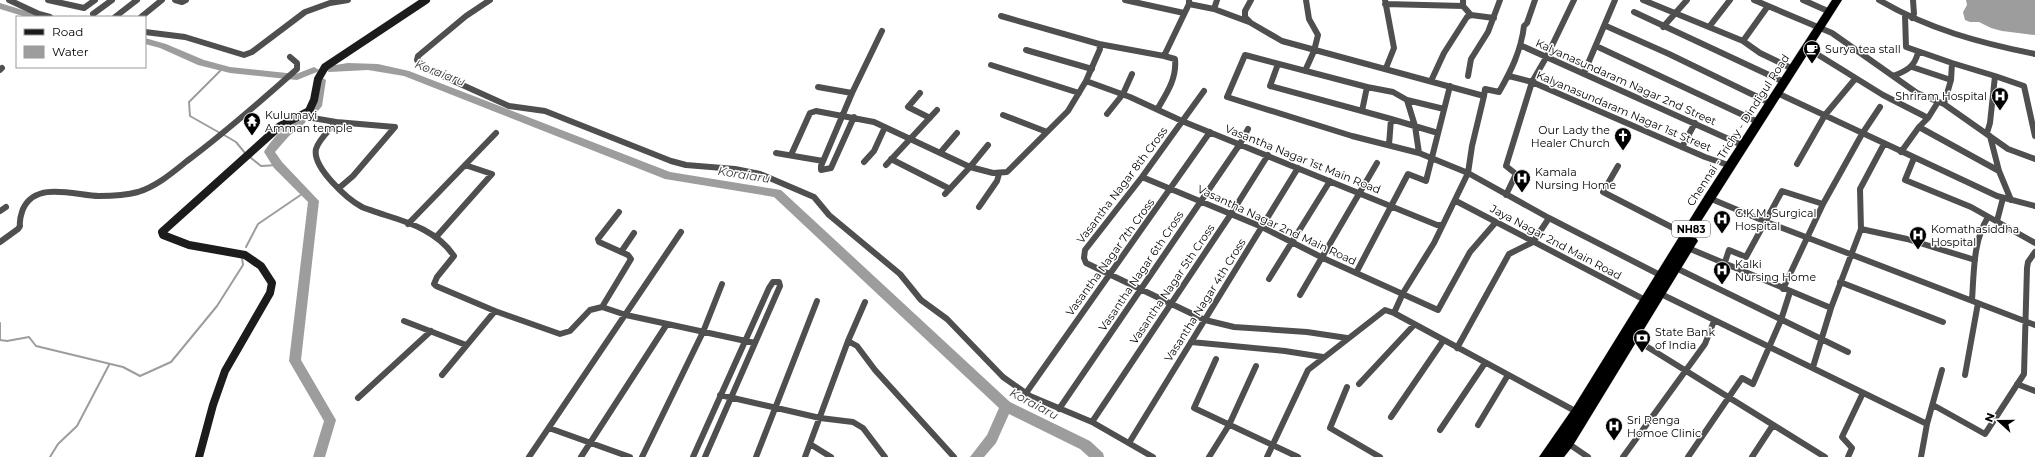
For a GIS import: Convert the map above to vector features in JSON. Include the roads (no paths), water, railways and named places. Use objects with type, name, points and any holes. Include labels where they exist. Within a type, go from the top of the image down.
[{"type":"highway","name":"Chennai - Trichy - Dindigul Road","points":[[1545,457],[1564,441],[1634,338],[1662,276],[1687,236],[1713,200],[1779,94],[1812,52],[1837,0]]},
{"type":"highway","name":"Chennai - Trichy - Dindigul Road","points":[[1556,457],[1577,412],[1651,303],[1660,294],[1688,248],[1731,166],[1758,122],[1770,103],[1779,94],[1784,82],[1793,69],[1843,0]]},
{"type":"street","points":[[9,0],[46,16]]},
{"type":"street","points":[[48,0],[63,1],[84,8],[95,0]]},
{"type":"street","points":[[93,14],[112,0]]},
{"type":"street","points":[[116,16],[137,0]]},
{"type":"street","points":[[142,16],[162,0]]},
{"type":"street","points":[[174,0],[182,2],[186,0]]},
{"type":"street","points":[[146,32],[185,37],[244,55],[252,52],[305,12],[330,3],[348,0]]},
{"type":"street","points":[[199,457],[225,371],[270,293],[272,283],[255,258],[179,241],[162,235],[162,232],[280,126],[309,111],[313,106],[316,81],[325,67],[426,0]]},
{"type":"street","points":[[490,0],[458,22],[418,56],[417,60],[428,69],[509,106],[545,111],[671,161],[686,165],[735,169],[760,174],[814,197],[829,215],[900,274],[921,300],[947,319],[1003,376],[1026,393],[1059,409],[1092,422],[1153,457]]},
{"type":"street","points":[[1125,0],[1184,13]]},
{"type":"street","points":[[1214,9],[1217,0]]},
{"type":"street","points":[[1251,0],[1245,11],[1246,16],[1251,23]]},
{"type":"street","points":[[1305,71],[1314,51],[1317,32],[1309,19],[1306,0]]},
{"type":"street","points":[[1468,76],[1472,59],[1488,32],[1500,0]]},
{"type":"street","points":[[1394,313],[1403,293],[1425,254],[1434,243],[1441,225],[1447,219],[1456,201],[1468,173],[1472,146],[1485,89],[1499,92],[1509,76],[1522,46],[1524,26],[1527,23],[1535,0]]},
{"type":"street","points":[[1506,195],[1516,174],[1506,166],[1532,82],[1547,56],[1574,0]]},
{"type":"street","points":[[1584,72],[1606,26],[1615,0]]},
{"type":"street","points":[[1646,0],[1743,41],[1760,53],[1793,69]]},
{"type":"street","points":[[1663,27],[1687,0]]},
{"type":"street","points":[[1709,27],[1730,0]]},
{"type":"street","points":[[1754,0],[1823,28],[1917,93],[1944,104],[2013,151],[2035,159]]},
{"type":"street","points":[[1803,0],[1830,12]]},
{"type":"street","points":[[1912,18],[1914,14],[1913,0]]},
{"type":"street","points":[[1881,1],[1905,15],[1964,38],[2035,54]]},
{"type":"street","points":[[1164,56],[1189,2],[1214,9],[1251,23],[1282,41],[1314,51],[1386,68],[1484,96]]},
{"type":"street","points":[[1386,68],[1394,48],[1385,2],[1463,3],[1472,15]]},
{"type":"street","points":[[1743,41],[1768,6]]},
{"type":"street","points":[[1634,12],[1663,27],[1784,82]]},
{"type":"street","points":[[1431,81],[1448,45],[1467,17],[1472,15],[1494,18]]},
{"type":"street","points":[[1905,15],[1905,45],[1908,49],[2024,86],[2035,134]]},
{"type":"street","points":[[1001,16],[1010,20],[1100,44],[1175,59],[1176,64],[1172,82],[1158,108]]},
{"type":"street","points":[[1606,26],[1669,54],[1770,103]]},
{"type":"street","points":[[854,117],[830,169],[821,170],[823,161],[852,93],[882,31]]},
{"type":"street","points":[[791,155],[808,117],[812,112],[843,115],[874,122],[970,167],[985,172],[999,174],[1007,172],[1068,111],[1092,69],[1100,49],[1100,44]]},
{"type":"street","name":"Kalyanasundaram Nagar 2nd Street","points":[[1522,46],[1584,72],[1744,146]]},
{"type":"street","points":[[1596,46],[1758,122]]},
{"type":"street","points":[[1026,50],[1092,69]]},
{"type":"street","points":[[1812,52],[1854,79],[1928,118]]},
{"type":"street","points":[[1893,76],[1912,67],[1916,62],[1918,52]]},
{"type":"street","points":[[1444,109],[1407,100],[1393,92],[1245,55],[1227,97],[1352,136],[1419,153],[1434,159],[1468,173],[1549,218],[1662,276]]},
{"type":"street","points":[[0,242],[18,229],[20,226],[19,218],[25,205],[38,195],[61,191],[98,196],[137,192],[154,186],[222,134],[297,69],[297,63],[290,57]]},
{"type":"street","points":[[1944,104],[1951,80],[1952,63]]},
{"type":"street","points":[[992,64],[1079,93]]},
{"type":"street","points":[[1278,64],[1270,86],[1438,133]]},
{"type":"street","points":[[1912,67],[1951,80]]},
{"type":"street","points":[[1107,114],[1123,94],[1132,74]]},
{"type":"street","name":"Kalyanasundaram Nagar 1st Street","points":[[1509,76],[1532,82],[1682,147],[1731,166]]},
{"type":"street","points":[[1995,76],[1988,135],[1999,171],[2011,200]]},
{"type":"street","points":[[1797,164],[1825,115],[1854,79]]},
{"type":"street","name":"Vasantha Nagar 1st Main Road","points":[[1086,81],[1158,108],[1182,121],[1437,225],[1441,225]]},
{"type":"street","points":[[1362,111],[1367,86]]},
{"type":"street","points":[[1356,273],[1408,174],[1426,181],[1434,159],[1438,133],[1450,86]]},
{"type":"street","points":[[818,87],[852,93]]},
{"type":"street","name":"Vasantha Nagar 8th Cross","points":[[1109,275],[1086,263],[1084,258],[1085,250],[1142,177],[1204,91]]},
{"type":"street","points":[[920,93],[908,107],[930,118]]},
{"type":"street","points":[[1779,94],[1862,134],[2004,198],[2035,206]]},
{"type":"street","points":[[1407,100],[1415,126],[1419,153]]},
{"type":"street","points":[[1901,152],[1918,127],[1928,118],[1938,102]]},
{"type":"street","points":[[1783,289],[1809,238],[1823,204],[1862,134],[1880,107]]},
{"type":"street","points":[[886,165],[937,110]]},
{"type":"street","points":[[1003,115],[1047,132]]},
{"type":"street","points":[[301,116],[336,122],[364,123],[395,127],[353,176],[339,188]]},
{"type":"street","points":[[1389,145],[1391,119]]},
{"type":"street","points":[[336,122],[316,151],[317,159],[339,188],[362,207],[437,236],[454,256],[438,277],[434,284],[436,286],[495,311],[560,334],[570,331],[590,310],[602,308],[626,315],[744,341],[755,342]]},
{"type":"street","points":[[1682,147],[1695,123]]},
{"type":"street","points":[[864,162],[874,151],[885,127]]},
{"type":"street","points":[[1918,127],[1999,171]]},
{"type":"street","name":"Vasantha Nagar 6th Cross","points":[[1059,409],[1240,144],[1248,129]]},
{"type":"street","name":"Vasantha Nagar 7th Cross","points":[[1026,393],[1172,188],[1210,132]]},
{"type":"street","points":[[408,224],[496,133]]},
{"type":"street","points":[[940,153],[957,133]]},
{"type":"street","points":[[1813,367],[1840,282],[1862,229],[1860,188],[1884,144]]},
{"type":"street","points":[[945,194],[988,145]]},
{"type":"street","points":[[776,153],[823,161]]},
{"type":"street","name":"Vasantha Nagar 5th Cross","points":[[1092,422],[1231,214],[1268,155]]},
{"type":"street","points":[[1914,158],[1906,180],[1971,208],[2035,243]]},
{"type":"street","points":[[891,159],[950,189]]},
{"type":"street","points":[[1300,296],[1377,163]]},
{"type":"street","points":[[437,236],[492,174],[465,165]]},
{"type":"street","points":[[1618,166],[1603,192],[1687,236]]},
{"type":"street","name":"Vasantha Nagar 4th Cross","points":[[1129,442],[1298,168]]},
{"type":"street","points":[[979,206],[997,181],[999,174]]},
{"type":"street","name":"Vasantha Nagar 2nd Main Road","points":[[1142,177],[1172,188],[1262,227],[1323,258],[1438,310],[1470,252],[1496,222]]},
{"type":"street","points":[[1268,279],[1293,242],[1330,181]]},
{"type":"street","points":[[1724,265],[1729,250],[1746,257],[1782,190],[1823,204]]},
{"type":"street","points":[[1997,222],[2004,198]]},
{"type":"street","points":[[1713,200],[2035,325]]},
{"type":"street","name":"Jaya Nagar 2nd Main Road","points":[[1456,201],[1651,303]]},
{"type":"street","points":[[0,211],[6,207]]},
{"type":"street","points":[[602,308],[631,259],[628,255],[602,244],[598,239],[618,212]]},
{"type":"street","points":[[1965,375],[1975,301],[1975,260],[1980,230],[1988,217]]},
{"type":"street","points":[[1457,348],[1509,254],[1533,242],[1549,218]]},
{"type":"street","points":[[1862,229],[1975,260]]},
{"type":"street","points":[[529,457],[681,232]]},
{"type":"street","points":[[621,252],[634,233]]},
{"type":"street","points":[[1688,248],[1724,265],[1831,308]]},
{"type":"street","points":[[1933,405],[1985,434],[2024,374],[2028,262],[2035,252]]},
{"type":"street","points":[[1676,268],[1848,352]]},
{"type":"street","points":[[1109,275],[1205,320],[1234,326],[1307,332],[1347,338]]},
{"type":"street","points":[[693,457],[771,283],[779,282],[780,286],[705,457]]},
{"type":"street","points":[[1840,282],[1943,322]]},
{"type":"street","points":[[642,457],[703,332],[722,284]]},
{"type":"street","points":[[1688,457],[1742,378],[1753,384],[1781,320],[1790,292]]},
{"type":"street","points":[[1660,294],[1769,348],[1813,367],[1863,394],[1927,424]]},
{"type":"street","points":[[756,457],[817,301]]},
{"type":"street","points":[[805,457],[848,341],[865,302]]},
{"type":"street","points":[[1267,457],[1308,370],[1329,352],[1385,310],[1394,313],[1443,341],[1577,412]]},
{"type":"street","points":[[442,375],[495,311]]},
{"type":"street","points":[[404,320],[466,345]]},
{"type":"street","points":[[1623,457],[1687,371],[1705,344],[1714,321]]},
{"type":"street","points":[[582,457],[667,324]]},
{"type":"street","points":[[1359,384],[1414,325]]},
{"type":"street","points":[[358,398],[431,331]]},
{"type":"street","points":[[1634,338],[1664,355],[1687,371],[1825,457]]},
{"type":"street","points":[[848,341],[857,346],[875,370],[954,457]]},
{"type":"street","points":[[1391,417],[1443,341]]},
{"type":"street","points":[[1191,342],[1286,351],[1323,357]]},
{"type":"street","points":[[1216,360],[1194,408],[1298,457]]},
{"type":"street","points":[[1440,430],[1485,363]]},
{"type":"street","points":[[1208,457],[1229,425],[1256,366]]},
{"type":"street","points":[[1921,457],[1927,424],[1942,370]]},
{"type":"street","points":[[1478,425],[1508,375]]},
{"type":"street","points":[[2017,384],[2035,391]]},
{"type":"street","points":[[1347,387],[1330,428],[1380,457]]},
{"type":"street","points":[[1848,457],[1852,448],[1842,437],[1863,394]]},
{"type":"street","points":[[720,395],[820,418],[853,422],[862,428],[885,457]]},
{"type":"street","points":[[1752,457],[1773,425]]},
{"type":"street","points":[[549,428],[630,457]]},
{"type":"street","points":[[1564,441],[1588,457]]},
{"type":"street","points":[[810,444],[831,457]]},
{"type":"water","points":[[1966,0],[2035,0],[2035,35],[2002,31],[1991,28],[1979,22],[1970,22],[1965,20],[1963,12],[1967,5]]},
{"type":"waterway","points":[[0,6],[33,16]]},
{"type":"waterway","points":[[146,41],[163,46],[201,63],[230,70],[297,77],[314,70]]},
{"type":"waterway","name":"Koraiaru","points":[[329,69],[339,67],[368,67],[406,73],[669,176],[777,193],[1006,406]]},
{"type":"waterway","points":[[220,133],[190,116],[189,102],[223,68]]},
{"type":"waterway","points":[[308,115],[317,106],[321,80]]},
{"type":"waterway","points":[[301,120],[285,133],[269,152],[278,165],[314,201],[295,361],[330,420],[319,457]]},
{"type":"waterway","points":[[224,135],[236,142],[245,153]]},
{"type":"waterway","points":[[251,158],[261,166],[278,165]]},
{"type":"waterway","points":[[246,247],[258,224],[305,192]]},
{"type":"waterway","points":[[0,323],[0,340],[7,341],[29,337],[36,346],[123,367],[140,376],[171,362],[217,306],[243,265],[242,257]]},
{"type":"waterway","points":[[50,457],[58,444],[77,426],[109,365]]},
{"type":"waterway","points":[[976,457],[992,439],[1006,406]]},
{"type":"waterway","name":"Koraiaru","points":[[1006,406],[1085,445],[1098,457]]},
{"type":"place","name":"Surya tea stall","points":[[1812,64]]},
{"type":"place","name":"Shriram Hospital","points":[[2000,111]]},
{"type":"place","name":"Kulumayi Amman temple","points":[[252,136]]},
{"type":"place","name":"Our Lady the Healer Church","points":[[1623,151]]},
{"type":"place","name":"Kamala Nursing Home","points":[[1522,193]]},
{"type":"place","name":"G.K.M. Surgical Hospital","points":[[1722,234]]},
{"type":"place","name":"Komathasiddha Hospital","points":[[1918,250]]},
{"type":"place","name":"Kalki Nursing Home","points":[[1722,285]]},
{"type":"place","name":"State Bank of India","points":[[1642,353]]},
{"type":"place","name":"Sri Renga Homoe Clinic","points":[[1614,441]]}]
